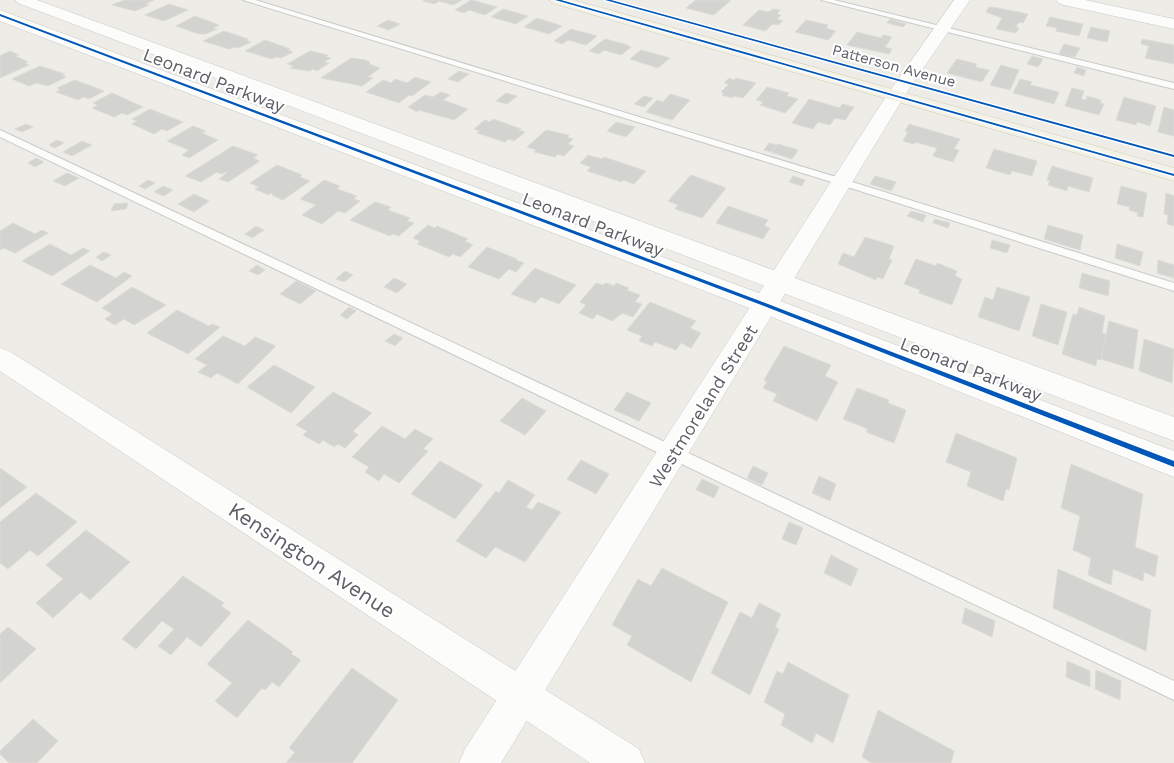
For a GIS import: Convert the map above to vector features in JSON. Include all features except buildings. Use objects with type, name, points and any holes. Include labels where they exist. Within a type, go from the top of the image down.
[{"type":"main road","name":"Patterson Avenue","points":[[557,0],[1174,156]]},
{"type":"main road","name":"Patterson Avenue","points":[[607,0],[900,88],[1174,175]]},
{"type":"street","name":"Leonard Parkway","points":[[23,0],[1174,429]]},
{"type":"street","name":"Westmoreland Street","points":[[479,763],[900,88],[962,0]]},
{"type":"street","points":[[1064,0],[1174,24]]},
{"type":"street","name":"Leonard Parkway","points":[[0,14],[766,305],[1174,464]]},
{"type":"street","name":"Kensington Avenue","points":[[0,358],[625,763]]},
{"type":"lane","points":[[247,0],[842,182],[1174,287]]},
{"type":"lane","points":[[825,0],[1174,86]]},
{"type":"lane","points":[[0,133],[1174,691]]},
{"type":"cycle path","points":[[557,0],[1174,175]]},
{"type":"cycle path","points":[[607,0],[1174,156]]},
{"type":"cycle path","points":[[0,15],[766,305],[1174,464]]}]
